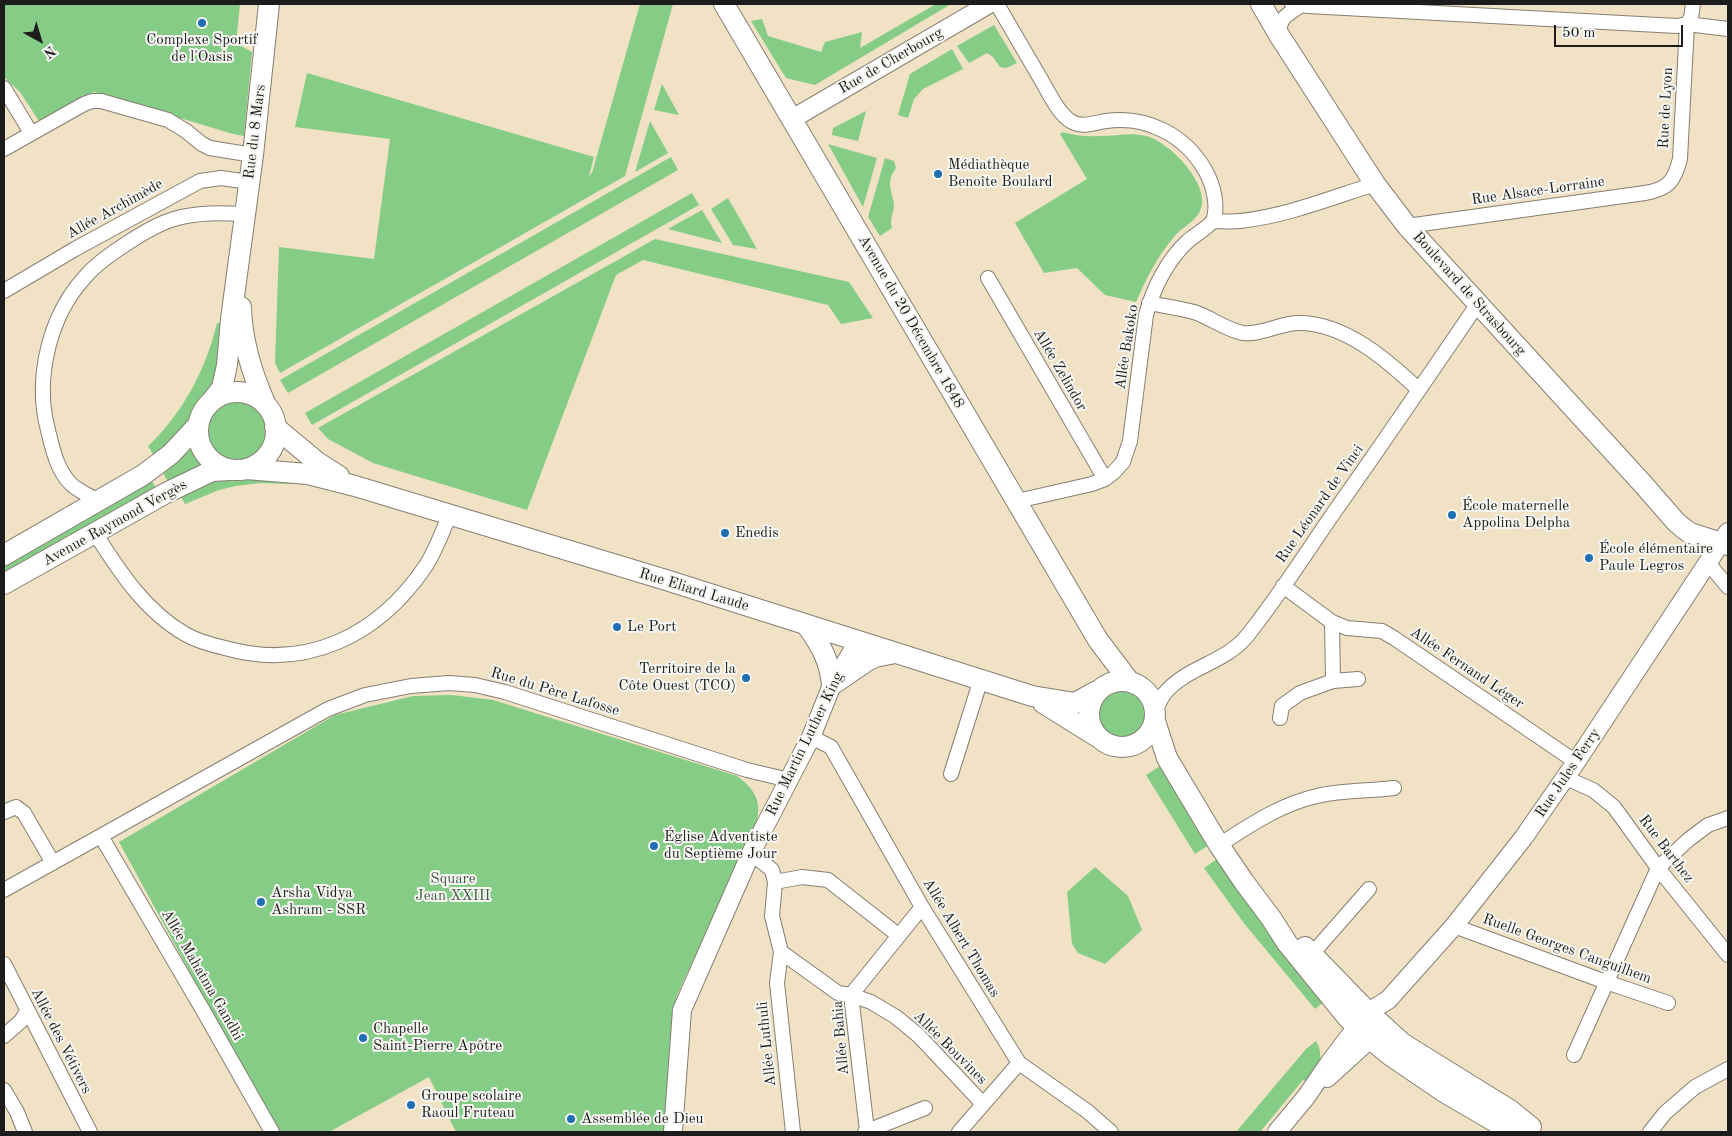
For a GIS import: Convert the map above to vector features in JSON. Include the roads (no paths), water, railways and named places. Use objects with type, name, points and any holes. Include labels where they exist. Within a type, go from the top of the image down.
[{"type":"main road","name":"Rue du 8 Mars","points":[[211,402],[222,388],[224,380],[240,260],[269,4]]},
{"type":"main road","name":"Avenue du 20 Décembre 1848","points":[[724,4],[1098,640]]},
{"type":"main road","name":"Boulevard de Strasbourg","points":[[1261,4],[1278,35],[1375,184],[1407,226],[1676,522],[1690,532],[1726,540]]},
{"type":"main road","name":"Rue du 8 Mars","points":[[240,260],[242,320],[248,356],[258,388],[266,405]]},
{"type":"main road","points":[[233,393],[245,394],[256,398],[266,405],[273,417],[275,438],[265,458],[256,465],[238,469],[218,466],[209,458],[202,449],[198,438],[198,425],[203,413],[211,402],[221,396],[233,393]]},
{"type":"main road","name":"Avenue Raymond Vergès","points":[[4,556],[143,475],[165,459],[198,425]]},
{"type":"main road","name":"Rue Eliard Laude","points":[[275,427],[317,462],[355,486]]},
{"type":"main road","name":"Avenue Raymond Vergès","points":[[4,584],[166,493],[212,471],[238,469]]},
{"type":"main road","name":"Rue Eliard Laude","points":[[238,469],[308,474],[355,486],[666,580],[1032,696],[1075,703],[1101,688]]},
{"type":"main road","points":[[808,626],[823,650],[828,663],[832,685],[875,657],[895,653]]},
{"type":"main road","points":[[1098,640],[1129,681]]},
{"type":"main road","points":[[1098,640],[1106,676],[1101,688],[1092,699],[1089,709],[1089,719],[1096,736],[1102,741],[1117,747],[1134,745],[1152,750],[1167,758]]},
{"type":"main road","points":[[851,672],[861,660],[863,654],[859,642]]},
{"type":"main road","points":[[1101,688],[1122,680],[1138,684],[1146,690],[1158,709],[1167,758],[1218,845],[1292,949],[1369,1025],[1402,1043],[1510,1110],[1534,1129]]},
{"type":"main road","name":"Rue Eliard Laude","points":[[1032,696],[1096,736]]},
{"type":"main road","points":[[1134,745],[1144,739],[1151,731],[1158,709]]},
{"type":"main road","points":[[1271,918],[1312,954],[1369,1025],[1391,1056],[1496,1128],[1534,1129]]},
{"type":"street","name":"Rue de Cherbourg","points":[[792,119],[989,4]]},
{"type":"street","points":[[997,4],[1055,103],[1067,119],[1083,125],[1106,121],[1139,121],[1158,127],[1176,137],[1195,155],[1208,174],[1212,187],[1215,203],[1213,222],[1239,221],[1263,217],[1306,206],[1375,184]]},
{"type":"street","name":"Rue de Lyon","points":[[1671,183],[1680,159],[1687,24],[1691,18],[1693,4]]},
{"type":"street","points":[[1278,35],[1280,22],[1296,5],[1677,26],[1687,24],[1728,29]]},
{"type":"street","points":[[4,88],[31,133]]},
{"type":"street","points":[[4,149],[84,104],[92,101],[101,101],[168,120],[210,148],[252,155]]},
{"type":"street","name":"Allée Archimède","points":[[4,291],[75,249],[200,181],[221,178],[249,182]]},
{"type":"street","name":"Rue Alsace-Lorraine","points":[[1407,226],[1658,191],[1671,183]]},
{"type":"street","points":[[98,502],[71,484],[56,459],[43,408],[44,370],[51,338],[63,306],[85,276],[111,254],[139,236],[173,219],[205,213],[245,214]]},
{"type":"street","name":"Allée Bakoko","points":[[1017,501],[1092,484],[1114,472],[1123,462],[1130,441],[1149,303],[1164,272],[1176,254],[1213,222]]},
{"type":"street","name":"Allée Zelindor","points":[[988,278],[1104,479]]},
{"type":"street","points":[[1149,303],[1194,312],[1237,332],[1257,332],[1281,325],[1297,323],[1310,323],[1334,330],[1368,348],[1419,390]]},
{"type":"street","name":"Rue Léonard de Vinci","points":[[1158,709],[1175,683],[1237,647],[1284,586],[1477,305]]},
{"type":"street","points":[[95,533],[116,566],[146,603],[186,635],[210,645],[240,653],[259,656],[283,656],[307,653],[330,646],[353,635],[395,604],[426,566],[450,516]]},
{"type":"street","name":"Rue Jules Ferry","points":[[1369,1025],[1388,1000],[1454,926],[1524,837],[1566,778],[1708,563],[1726,540]]},
{"type":"street","points":[[1708,563],[1728,587]]},
{"type":"street","name":"Allée Fernand Léger","points":[[1284,586],[1332,622],[1347,628],[1382,631],[1394,638],[1576,762]]},
{"type":"street","points":[[1332,622],[1332,681]]},
{"type":"street","name":"Rue Martin Luther King","points":[[673,1132],[682,1010],[751,853],[811,737],[832,685],[859,642]]},
{"type":"street","points":[[951,774],[981,679]]},
{"type":"street","points":[[1280,718],[1281,709],[1285,702],[1300,693],[1332,681],[1358,679]]},
{"type":"street","name":"Rue du Père Lafosse","points":[[4,890],[328,709],[365,695],[411,686],[448,683],[476,685],[505,692],[747,770],[789,780]]},
{"type":"street","name":"Allée Albert Thomas","points":[[811,737],[831,748],[922,907],[1019,1063],[1087,1111],[1111,1132]]},
{"type":"street","name":"Rue Barthez","points":[[1566,778],[1593,790],[1614,807],[1658,868],[1728,955]]},
{"type":"street","points":[[1218,845],[1278,809],[1298,801],[1319,795],[1394,788]]},
{"type":"street","points":[[4,812],[16,808],[24,813],[53,863]]},
{"type":"street","points":[[1574,1055],[1658,868],[1694,835],[1708,826],[1728,818]]},
{"type":"street","name":"Allée Mahatma Gandhi","points":[[101,836],[272,1132]]},
{"type":"street","points":[[751,853],[772,870],[775,882],[772,916],[781,952]]},
{"type":"street","points":[[775,882],[802,877],[828,880],[898,935]]},
{"type":"street","points":[[1312,954],[1369,889]]},
{"type":"street","name":"Allée Bahia","points":[[866,1131],[851,995],[922,907]]},
{"type":"street","name":"Ruelle Georges Canguilhem","points":[[1454,926],[1668,1003]]},
{"type":"street","name":"Allée Bouvines","points":[[781,952],[838,993],[871,1002],[904,1024],[943,1061],[983,1104]]},
{"type":"street","name":"Allée Luthuli","points":[[781,952],[777,983],[793,1132]]},
{"type":"street","name":"Allée des Vétivers","points":[[4,964],[90,1132]]},
{"type":"street","points":[[4,1036],[21,1021],[27,1011]]},
{"type":"street","points":[[1277,1132],[1369,1025]]},
{"type":"street","points":[[959,1132],[1019,1063]]},
{"type":"street","points":[[1650,1132],[1665,1113],[1695,1087],[1728,1069]]},
{"type":"street","points":[[4,1090],[17,1112],[25,1132]]},
{"type":"street","points":[[866,1131],[925,1108]]},
{"type":"place","name":"Complexe Sportif de l'Oasis","points":[[202,23]]},
{"type":"place","name":"Médiathèque Benoîte Boulard","points":[[938,174]]},
{"type":"place","name":"École maternelle Appolina Delpha","points":[[1452,515]]},
{"type":"place","name":"Enedis","points":[[725,533]]},
{"type":"place","name":"École élémentaire Paule Legros","points":[[1589,558]]},
{"type":"place","name":"Le Port","points":[[617,627]]},
{"type":"place","name":"Territoire de la Côte Ouest (TCO)","points":[[746,678]]},
{"type":"place","name":"Église Adventiste du Septième Jour","points":[[654,846]]},
{"type":"place","name":"Arsha Vidya Ashram - SSR","points":[[261,902]]},
{"type":"place","name":"Chapelle Saint-Pierre Apôtre","points":[[363,1038]]},
{"type":"place","name":"Groupe scolaire Raoul Fruteau","points":[[411,1105]]},
{"type":"place","name":"Assemblée de Dieu","points":[[571,1119]]},
{"type":"park label","name":"Square Jean XXIII","points":[[453,888]]}]
